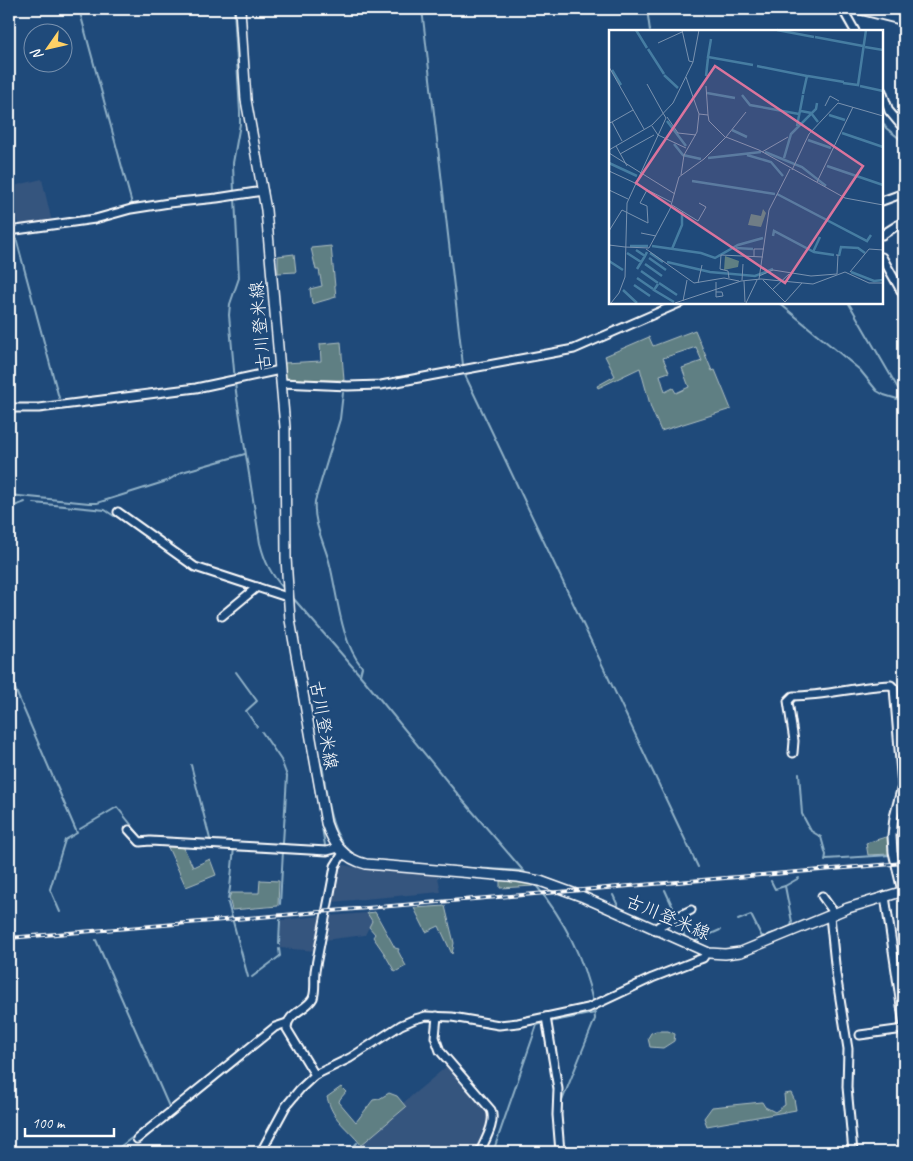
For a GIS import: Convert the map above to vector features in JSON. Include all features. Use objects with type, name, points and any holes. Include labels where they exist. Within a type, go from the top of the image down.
[{"type":"main road","name":"古川登米線","points":[[240,9],[246,100],[263,191],[270,246],[286,459],[288,593],[297,663],[326,823],[334,842],[340,850],[358,863],[520,877],[540,881],[580,896],[707,952],[725,954],[740,952],[832,915],[903,891]]},
{"type":"street","points":[[844,9],[854,30]]},
{"type":"street","points":[[856,9],[904,21]]},
{"type":"street","points":[[901,9],[904,14]]},
{"type":"street","points":[[883,93],[889,111],[904,129]]},
{"type":"street","points":[[9,231],[94,219],[131,209],[169,203],[263,191]]},
{"type":"street","points":[[883,201],[903,196]]},
{"type":"street","points":[[883,234],[904,221]]},
{"type":"street","points":[[883,261],[904,296]]},
{"type":"street","points":[[281,383],[348,386],[381,385],[564,351],[583,345],[677,304]]},
{"type":"street","points":[[9,408],[39,408],[196,388],[280,370]]},
{"type":"street","points":[[118,512],[194,567],[257,587],[288,593]]},
{"type":"street","points":[[222,616],[257,587]]},
{"type":"street","points":[[794,753],[788,701],[794,696],[824,694],[873,685],[891,685],[894,688],[902,786],[894,817],[892,836],[893,852],[903,891]]},
{"type":"street","points":[[129,830],[140,842],[209,843],[327,851],[340,850],[335,866],[315,973],[314,996],[310,1002],[287,1023],[276,1027],[137,1139]]},
{"type":"street","points":[[822,896],[832,915],[836,974],[848,1049],[847,1087],[853,1152]]},
{"type":"street","points":[[860,1035],[904,1027],[885,896]]},
{"type":"street","points":[[656,931],[659,926],[690,910]]},
{"type":"street","points":[[261,1152],[291,1098],[315,1075],[350,1058],[408,1022],[426,1016],[499,1025],[546,1021],[595,1005],[652,978],[695,962],[703,958],[707,952]]},
{"type":"street","points":[[437,1016],[435,1037],[440,1051],[491,1110],[493,1115],[480,1152]]},
{"type":"street","points":[[546,1021],[558,1089],[557,1115],[560,1152]]},
{"type":"street","points":[[287,1023],[287,1029],[315,1075]]},
{"type":"shaded area","points":[[42,179],[52,222],[20,228],[9,187]]},
{"type":"shaded area","points":[[339,864],[369,870],[437,872],[441,892],[332,902]]},
{"type":"shaded area","points":[[367,913],[372,921],[365,935],[324,940],[328,916]]},
{"type":"shaded area","points":[[322,916],[316,951],[280,948],[281,920]]},
{"type":"shaded area","points":[[447,1066],[488,1115],[488,1120],[474,1152],[357,1152],[360,1146],[406,1107],[403,1103]]},
{"type":"green space","points":[[331,246],[336,297],[312,304],[310,289],[322,286],[319,270],[316,270],[311,248]]},
{"type":"green space","points":[[294,254],[296,272],[278,273],[278,256]]},
{"type":"green space","points":[[695,330],[712,371],[715,370],[731,409],[661,431],[651,408],[640,368],[598,388],[597,386],[615,376],[605,356],[649,337],[653,346]],"holes":[[[696,347],[702,361],[682,368],[689,387],[676,393],[673,388],[665,392],[660,375],[669,372],[663,358]]]},
{"type":"green space","points":[[341,342],[344,380],[289,380],[286,377],[284,363],[321,361],[320,344]]},
{"type":"green space","points":[[889,836],[890,854],[868,855],[866,843]]},
{"type":"green space","points":[[166,843],[182,844],[193,867],[210,859],[216,875],[186,887]]},
{"type":"green space","points":[[500,878],[531,881],[534,886],[500,888]]},
{"type":"green space","points":[[260,880],[279,881],[278,906],[232,910],[229,898],[231,893],[259,893]]},
{"type":"green space","points":[[445,906],[454,943],[452,954],[439,926],[426,932],[414,908]]},
{"type":"green space","points":[[375,912],[395,948],[399,949],[398,951],[406,966],[395,972],[373,937],[375,934],[369,927],[372,921],[367,913]]},
{"type":"green space","points":[[668,1031],[675,1034],[674,1041],[663,1048],[650,1047],[648,1038],[651,1033]]},
{"type":"green space","points":[[341,1087],[346,1092],[339,1102],[356,1122],[373,1100],[389,1093],[397,1096],[406,1107],[361,1145],[337,1118],[327,1097]]},
{"type":"green space","points":[[791,1093],[796,1110],[707,1126],[704,1118],[712,1107],[762,1102],[765,1107],[775,1112],[785,1105],[784,1094]]},
{"type":"waterway","points":[[79,9],[132,204]]},
{"type":"waterway","points":[[234,9],[240,112],[240,124],[233,163],[234,193]]},
{"type":"waterway","points":[[422,9],[463,365]]},
{"type":"waterway","points":[[647,9],[650,30]]},
{"type":"waterway","points":[[840,9],[842,18],[849,30]]},
{"type":"waterway","points":[[883,123],[886,128],[904,142]]},
{"type":"waterway","points":[[235,198],[239,278],[230,304],[229,315],[236,392],[260,543],[269,568],[284,589]]},
{"type":"waterway","points":[[16,238],[59,398]]},
{"type":"waterway","points":[[780,304],[860,370],[877,391],[904,401]]},
{"type":"waterway","points":[[849,304],[899,390]]},
{"type":"waterway","points":[[465,375],[698,867]]},
{"type":"waterway","points":[[343,393],[340,419],[315,501],[315,509],[317,524],[329,561],[344,630],[354,656],[362,667],[360,675]]},
{"type":"waterway","points":[[9,495],[97,503],[167,481],[182,472],[245,454]]},
{"type":"waterway","points":[[9,508],[25,502]]},
{"type":"waterway","points":[[34,503],[105,510],[114,516]]},
{"type":"waterway","points":[[293,598],[527,875]]},
{"type":"waterway","points":[[236,672],[257,701],[246,711],[257,727]]},
{"type":"waterway","points":[[9,675],[77,833],[65,840],[50,889],[60,912]]},
{"type":"waterway","points":[[304,724],[325,845]]},
{"type":"waterway","points":[[262,732],[281,760],[287,776],[283,843]]},
{"type":"waterway","points":[[322,764],[331,816],[343,843]]},
{"type":"waterway","points":[[191,765],[210,839]]},
{"type":"waterway","points":[[799,773],[802,814],[811,831],[821,837],[826,855],[825,861]]},
{"type":"waterway","points":[[80,829],[117,807],[141,837],[164,837]]},
{"type":"waterway","points":[[228,899],[234,847]]},
{"type":"waterway","points":[[346,847],[355,856]]},
{"type":"waterway","points":[[280,904],[283,851]]},
{"type":"waterway","points":[[826,859],[891,855]]},
{"type":"waterway","points":[[454,867],[524,871]]},
{"type":"waterway","points":[[894,871],[897,886]]},
{"type":"waterway","points":[[771,881],[775,889],[799,878]]},
{"type":"waterway","points":[[535,884],[564,925],[572,940],[584,969],[593,1002]]},
{"type":"waterway","points":[[777,932],[791,926],[792,922],[785,886]]},
{"type":"waterway","points":[[665,890],[675,912]]},
{"type":"waterway","points":[[613,895],[619,908],[624,910]]},
{"type":"waterway","points":[[902,901],[904,906]]},
{"type":"waterway","points":[[228,903],[248,977]]},
{"type":"waterway","points":[[738,920],[751,915],[763,936]]},
{"type":"waterway","points":[[279,944],[280,920]]},
{"type":"waterway","points":[[675,933],[685,937],[678,920]]},
{"type":"waterway","points":[[693,942],[720,930]]},
{"type":"waterway","points":[[767,935],[774,933]]},
{"type":"waterway","points":[[96,940],[170,1109]]},
{"type":"waterway","points":[[252,977],[280,956],[279,949]]},
{"type":"waterway","points":[[564,1152],[561,1117],[562,1101],[595,1019],[594,1007]]},
{"type":"waterway","points":[[549,1022],[595,1013]]},
{"type":"waterway","points":[[493,1152],[537,1025],[544,1023]]},
{"type":"waterway","points":[[113,1152],[149,1125]]},
{"type":"waterway","points":[[354,1152],[357,1143]]},
{"type":"railway","points":[[9,938],[904,863]]}]
